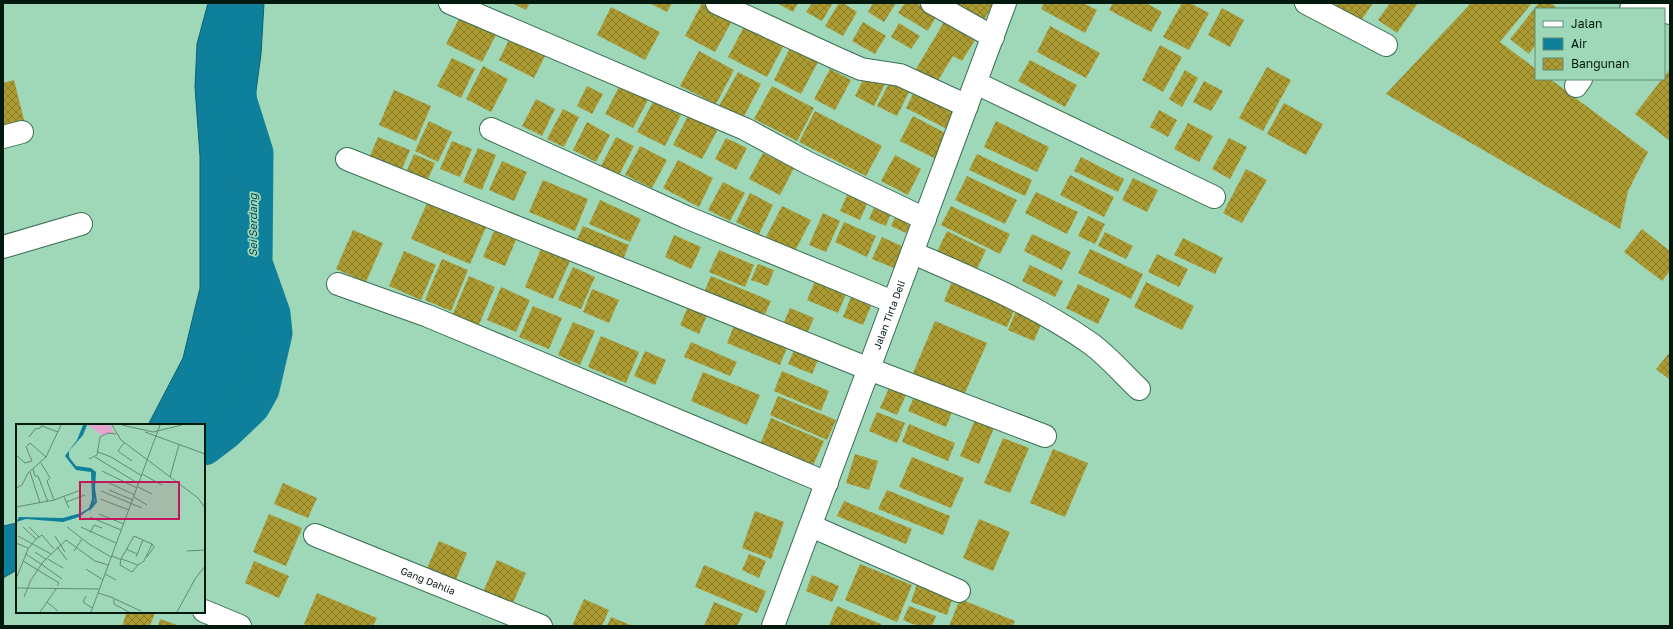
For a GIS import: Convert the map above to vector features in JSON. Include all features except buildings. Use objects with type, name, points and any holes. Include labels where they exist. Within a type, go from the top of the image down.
[{"type":"street","points":[[450,3],[745,128],[808,163],[925,219]]},
{"type":"street","points":[[717,3],[836,58],[861,68],[900,75],[967,106]]},
{"type":"street","points":[[932,3],[993,37]]},
{"type":"street","name":"Jalan Tirta Deli","points":[[773,626],[828,483],[893,302],[913,253],[1005,3]]},
{"type":"street","points":[[1306,3],[1386,45]]},
{"type":"street","points":[[976,83],[1214,197]]},
{"type":"street","points":[[490,129],[686,217],[893,302]]},
{"type":"street","points":[[347,159],[869,369],[1045,436]]},
{"type":"street","points":[[3,247],[81,224]]},
{"type":"street","points":[[913,253],[1037,310],[1091,344],[1139,389]]},
{"type":"street","points":[[338,284],[428,316],[828,483]]},
{"type":"street","points":[[811,526],[959,591]]},
{"type":"street","name":"Gang Dahlia","points":[[315,535],[541,626]]},
{"type":"street","points":[[205,611],[240,626]]},
{"type":"water","points":[[208,3],[264,3],[261,54],[251,128],[234,185],[268,263],[261,340],[231,411],[205,441],[205,424],[149,424],[183,358],[200,288],[200,156],[195,87],[197,44]]},
{"type":"water","points":[[16,523],[16,571],[3,578],[3,526]]},
{"type":"waterway","name":"Sei Serdang","points":[[205,445],[225,430],[251,405],[260,389],[273,333],[271,314],[253,263],[254,153],[238,102],[228,28],[227,3]]}]
